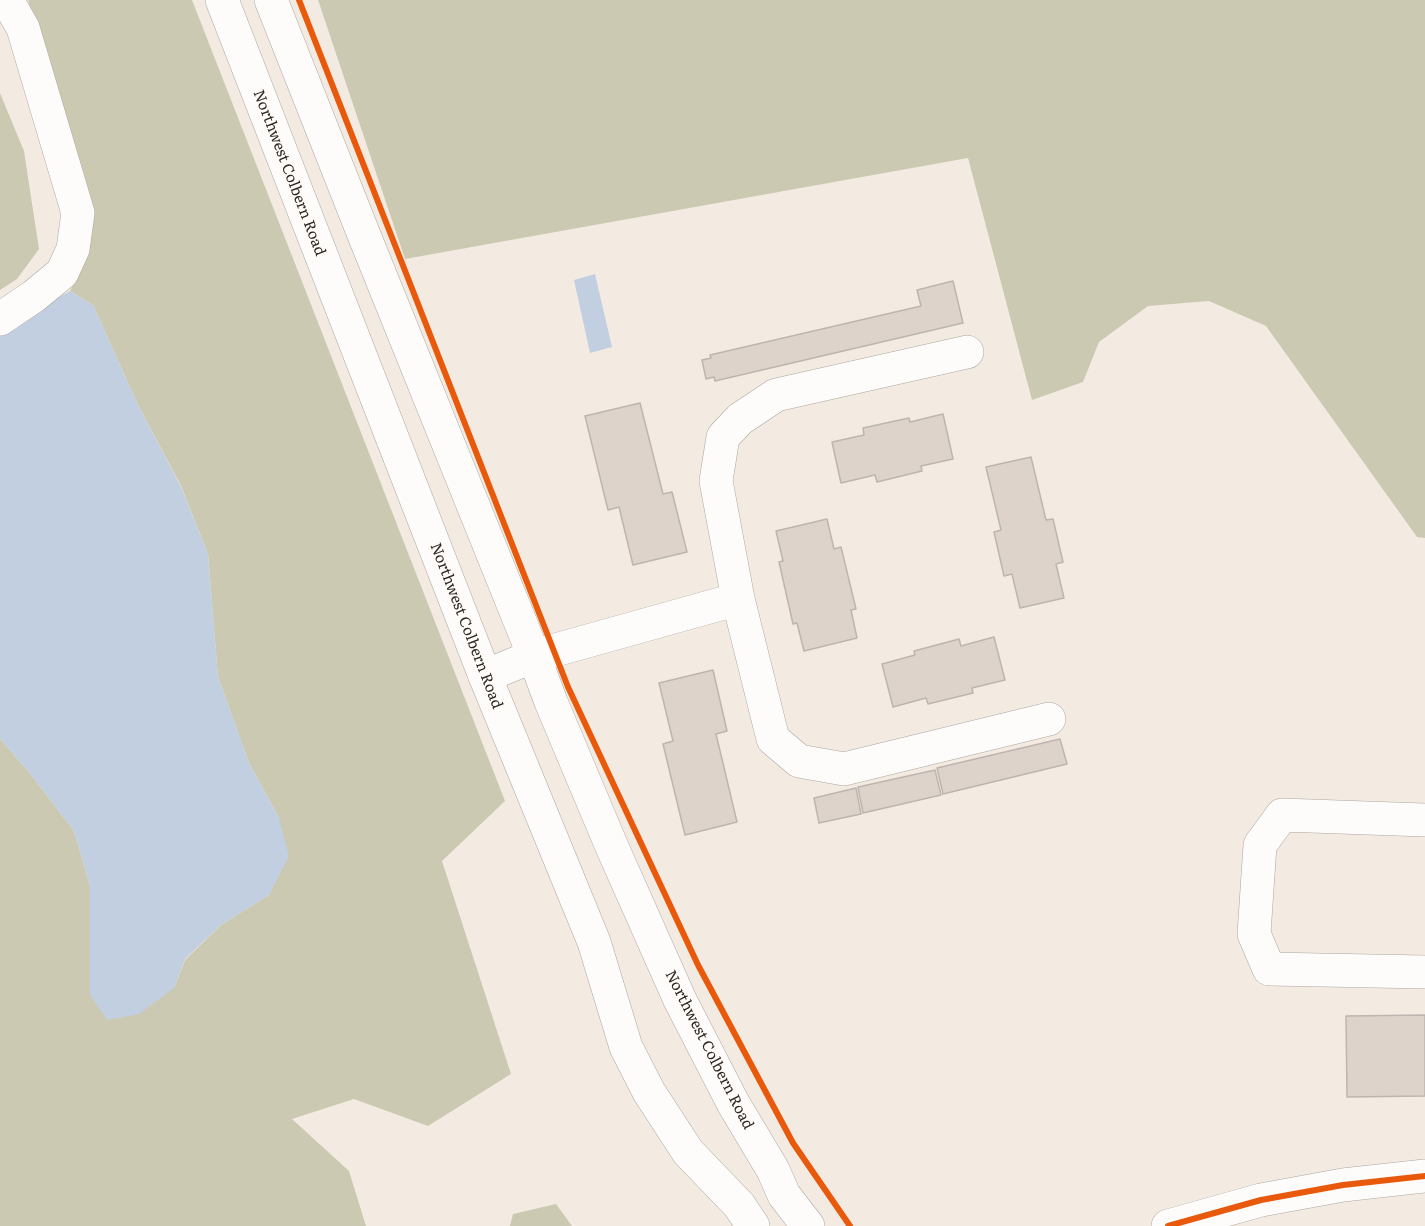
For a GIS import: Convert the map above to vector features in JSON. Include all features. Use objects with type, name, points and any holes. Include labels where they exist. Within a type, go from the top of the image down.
[{"type":"main road","points":[[0,319],[62,273],[73,249],[78,213],[23,28],[7,0]]},
{"type":"main road","name":"Northwest Colbern Road","points":[[222,0],[485,676],[594,942],[626,1047],[649,1092],[688,1152],[739,1205],[753,1226]]},
{"type":"main road","name":"Northwest Colbern Road","points":[[272,0],[551,702],[612,847],[680,1000],[733,1103],[773,1170],[784,1196],[808,1226]]},
{"type":"main road","points":[[967,352],[776,395],[740,419],[723,437],[716,481],[738,599],[773,739],[799,761],[844,769],[1049,719]]},
{"type":"main road","points":[[485,676],[534,656],[738,599]]},
{"type":"main road","points":[[1425,820],[1282,814],[1260,845],[1254,934],[1269,969],[1425,972]]},
{"type":"main road","points":[[1168,1226],[1260,1200],[1343,1185],[1425,1176]]},
{"type":"shaded area","points":[[28,0],[192,0],[505,801],[442,861],[511,1074],[428,1126],[354,1099],[292,1119],[349,1171],[366,1226],[0,1226],[0,739],[29,772],[74,831],[90,886],[90,995],[174,988],[185,960],[221,925],[269,895],[279,818],[249,763],[218,677],[208,554],[181,486],[138,405],[93,305],[70,291],[88,255],[87,185]]},
{"type":"shaded area","points":[[318,0],[1425,0],[1425,538],[1417,537],[1266,326],[1209,301],[1148,306],[1099,342],[1083,382],[1032,400],[968,158],[405,259]]},
{"type":"shaded area","points":[[0,93],[24,151],[39,249],[17,279],[0,290]]},
{"type":"shaded area","points":[[556,1204],[572,1226],[510,1226],[513,1214]]},
{"type":"water","points":[[595,274],[612,347],[590,353],[574,280]]},
{"type":"water","points":[[70,291],[93,305],[138,405],[181,487],[208,554],[218,677],[249,763],[279,818],[289,856],[269,895],[221,925],[185,959],[174,988],[139,1014],[107,1020],[90,995],[90,886],[74,831],[29,772],[0,739],[0,334],[20,319]]},
{"type":"building","points":[[953,281],[963,323],[715,381],[714,377],[706,379],[702,360],[711,358],[710,355],[921,306],[917,290]]},
{"type":"building","points":[[640,403],[663,494],[672,492],[687,552],[633,565],[619,507],[608,510],[585,416]]},
{"type":"building","points":[[943,414],[953,459],[921,466],[922,471],[877,482],[875,475],[841,483],[832,442],[864,435],[863,428],[909,418],[910,422]]},
{"type":"building","points":[[1031,457],[1046,520],[1053,519],[1063,562],[1056,564],[1064,598],[1020,608],[1012,574],[1004,576],[994,532],[1001,530],[986,467]]},
{"type":"building","points":[[827,519],[834,549],[841,547],[856,609],[851,610],[857,638],[804,651],[797,623],[793,624],[779,562],[783,561],[776,531]]},
{"type":"building","points":[[994,637],[1005,680],[972,688],[973,693],[928,704],[926,698],[893,707],[882,664],[915,655],[914,651],[959,639],[961,646]]},
{"type":"building","points":[[713,670],[727,731],[716,734],[737,822],[685,835],[663,744],[673,741],[659,683]]},
{"type":"building","points":[[1060,739],[1067,764],[943,794],[937,768]]},
{"type":"building","points":[[935,770],[941,795],[863,813],[858,787]]},
{"type":"building","points":[[856,788],[861,814],[819,823],[814,798]]},
{"type":"building","points":[[1425,1015],[1425,1096],[1347,1097],[1346,1016]]},
{"type":"cycle path","points":[[299,0],[568,687],[698,965],[793,1143],[850,1226]]},
{"type":"cycle path","points":[[1168,1226],[1261,1200],[1343,1185],[1425,1176]]}]
